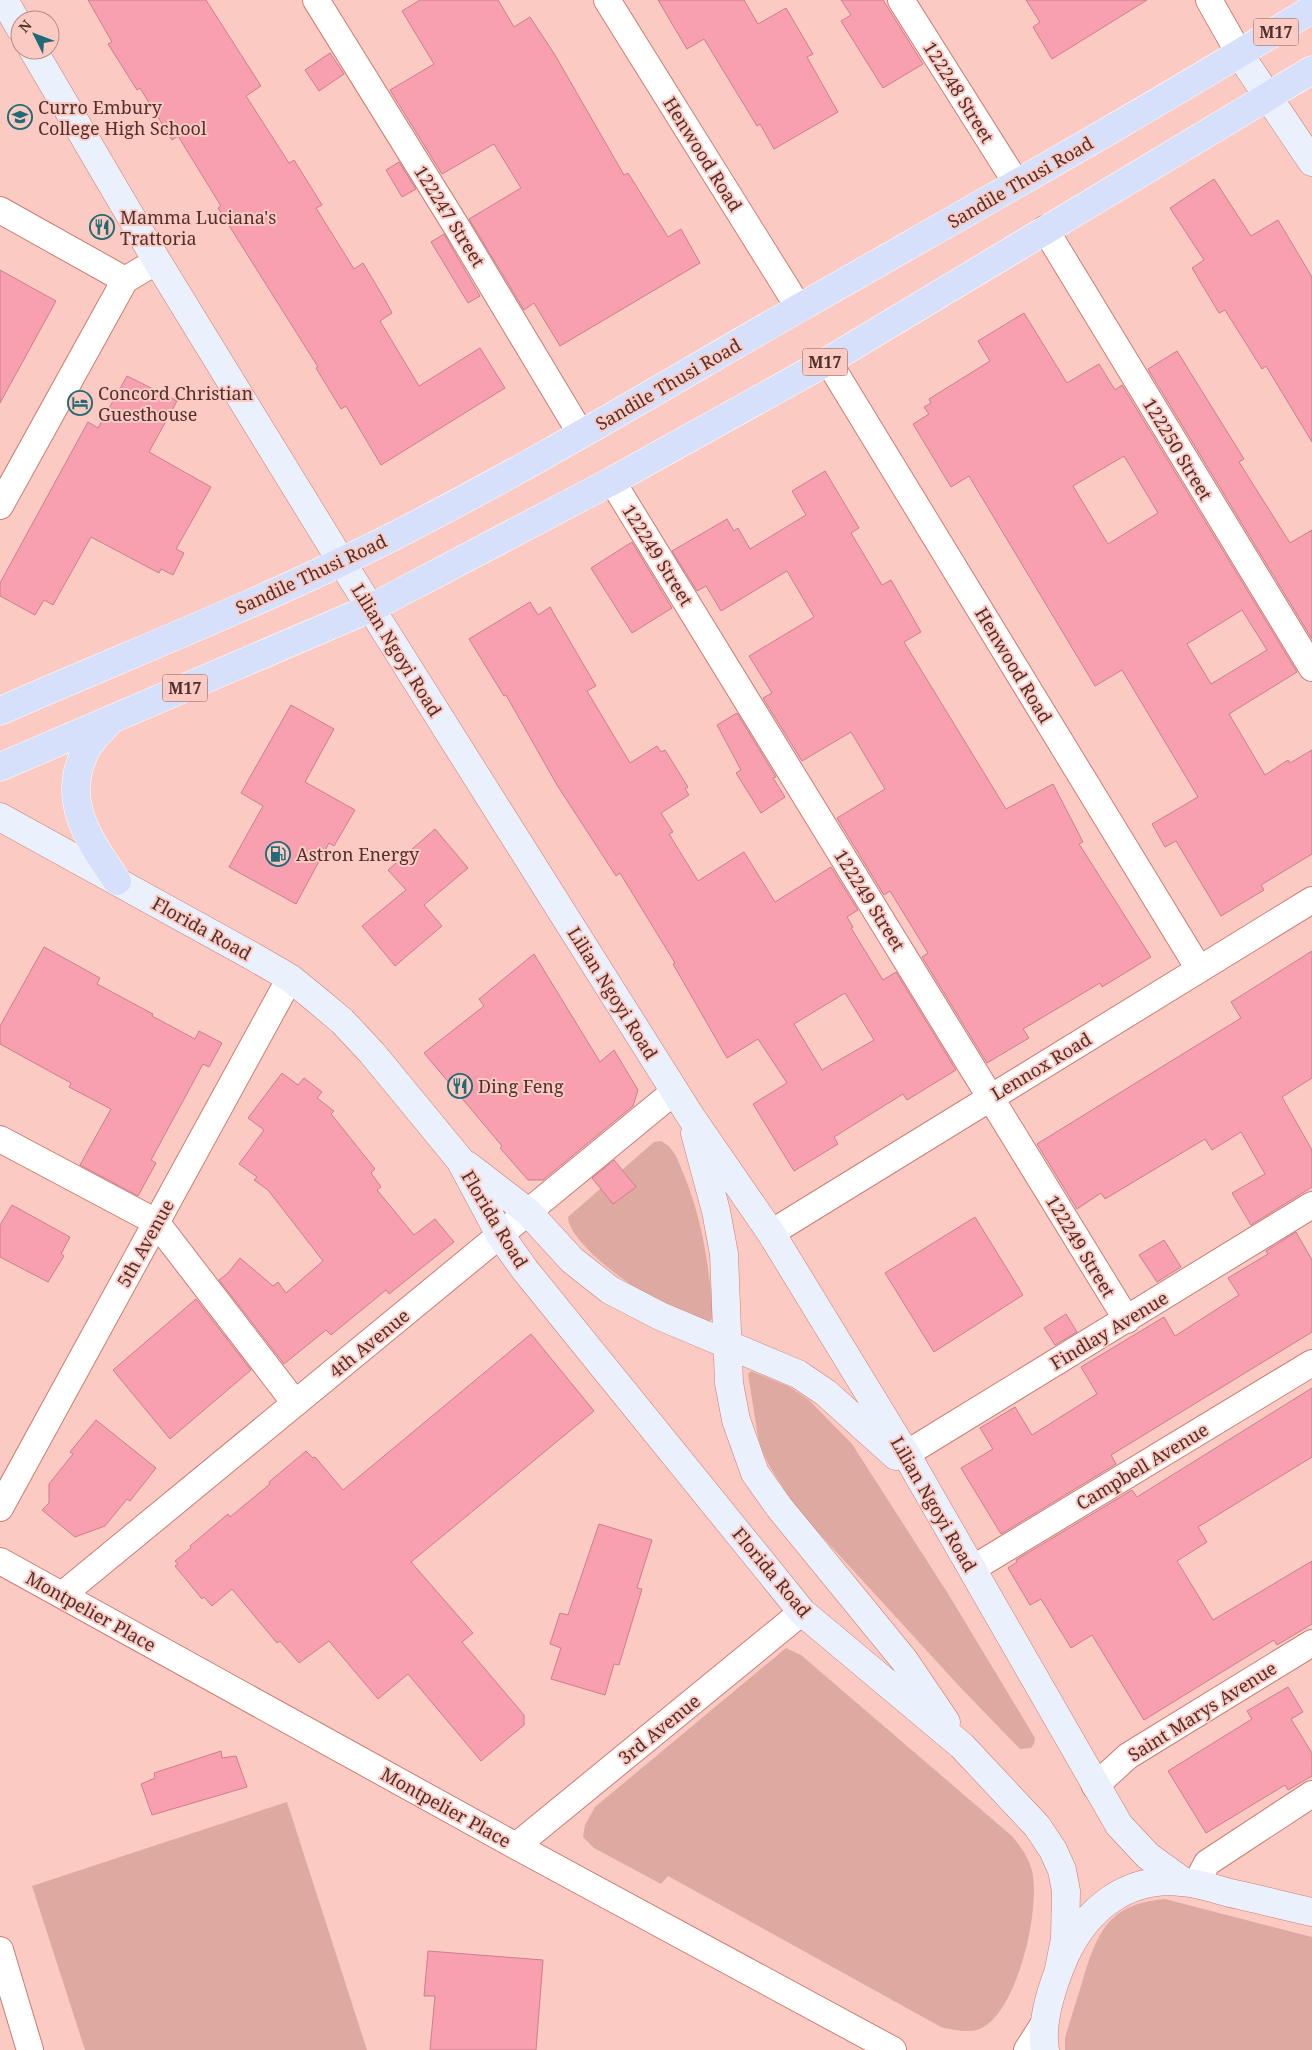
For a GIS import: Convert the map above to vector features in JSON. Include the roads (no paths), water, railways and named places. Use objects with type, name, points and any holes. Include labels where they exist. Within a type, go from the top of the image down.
[{"type":"main road","name":"Sandile Thusi Road","points":[[0,711],[390,538],[581,434],[1240,55],[1312,9]]},
{"type":"main road","name":"M17","points":[[0,768],[371,608],[612,481],[828,361],[1044,229],[1312,70]]},
{"type":"main road","points":[[111,720],[87,748],[77,774],[75,796],[81,819],[95,848],[117,881]]},
{"type":"street","name":"122247 Street","points":[[316,0],[458,228],[581,434]]},
{"type":"street","name":"Henwood Road","points":[[607,0],[799,308]]},
{"type":"street","name":"122248 Street","points":[[902,0],[1016,184]]},
{"type":"street","points":[[1209,0],[1240,55],[1312,162]]},
{"type":"street","name":"Lilian Ngoyi Road","points":[[39,60],[156,261],[341,561],[691,1117],[771,1233],[906,1454],[1119,1826],[1132,1842],[1190,1883]]},
{"type":"street","points":[[0,210],[125,280]]},
{"type":"street","name":"122250 Street","points":[[1044,229],[1312,668]]},
{"type":"street","points":[[0,506],[125,280],[156,261]]},
{"type":"street","name":"Henwood Road","points":[[828,361],[1199,969]]},
{"type":"street","name":"122249 Street","points":[[612,481],[1127,1320]]},
{"type":"street","name":"Florida Road","points":[[0,817],[290,978],[348,1027],[460,1160],[500,1235],[525,1270],[802,1612],[962,1746],[1037,1826],[1053,1850],[1062,1870],[1066,1891],[1065,1939],[1059,1969]]},
{"type":"street","name":"Lennox Road","points":[[771,1233],[990,1096],[1312,900]]},
{"type":"street","name":"5th Avenue","points":[[0,1508],[290,978]]},
{"type":"street","name":"4th Avenue","points":[[62,1595],[675,1091]]},
{"type":"street","name":"Lilian Ngoyi Road","points":[[691,1117],[716,1211],[724,1254],[729,1383],[736,1420],[755,1473],[779,1507],[904,1660],[962,1746]]},
{"type":"street","points":[[0,1139],[156,1222],[295,1403]]},
{"type":"street","name":"Florida Road","points":[[460,1160],[528,1212],[572,1260],[610,1290],[660,1316],[798,1374],[826,1393],[920,1478]]},
{"type":"street","name":"Findlay Avenue","points":[[906,1454],[1312,1206]]},
{"type":"street","name":"Campbell Avenue","points":[[972,1569],[1312,1363]]},
{"type":"street","name":"Montpelier Place","points":[[0,1561],[516,1846],[893,2050]]},
{"type":"street","name":"3rd Avenue","points":[[516,1846],[802,1612]]},
{"type":"street","name":"Saint Marys Avenue","points":[[1095,1786],[1135,1751],[1312,1642]]},
{"type":"street","points":[[1190,1883],[1208,1863],[1312,1794]]},
{"type":"street","points":[[1045,2050],[1045,2022],[1059,1969],[1072,1939],[1084,1923],[1113,1896],[1145,1883],[1190,1883],[1312,1912]]},
{"type":"street","points":[[0,1950],[30,2050]]},
{"type":"street","points":[[1026,2050],[1045,2022]]},
{"type":"street","points":[[844,2023],[852,2050]]},
{"type":"place","name":"Curro Embury College High School","points":[[20,117]]},
{"type":"place","name":"Mamma Luciana's Trattoria","points":[[102,227]]},
{"type":"place","name":"Concord Christian Guesthouse","points":[[80,403]]},
{"type":"place","name":"Astron Energy","points":[[278,854]]},
{"type":"place","name":"Ding Feng","points":[[460,1086]]}]
